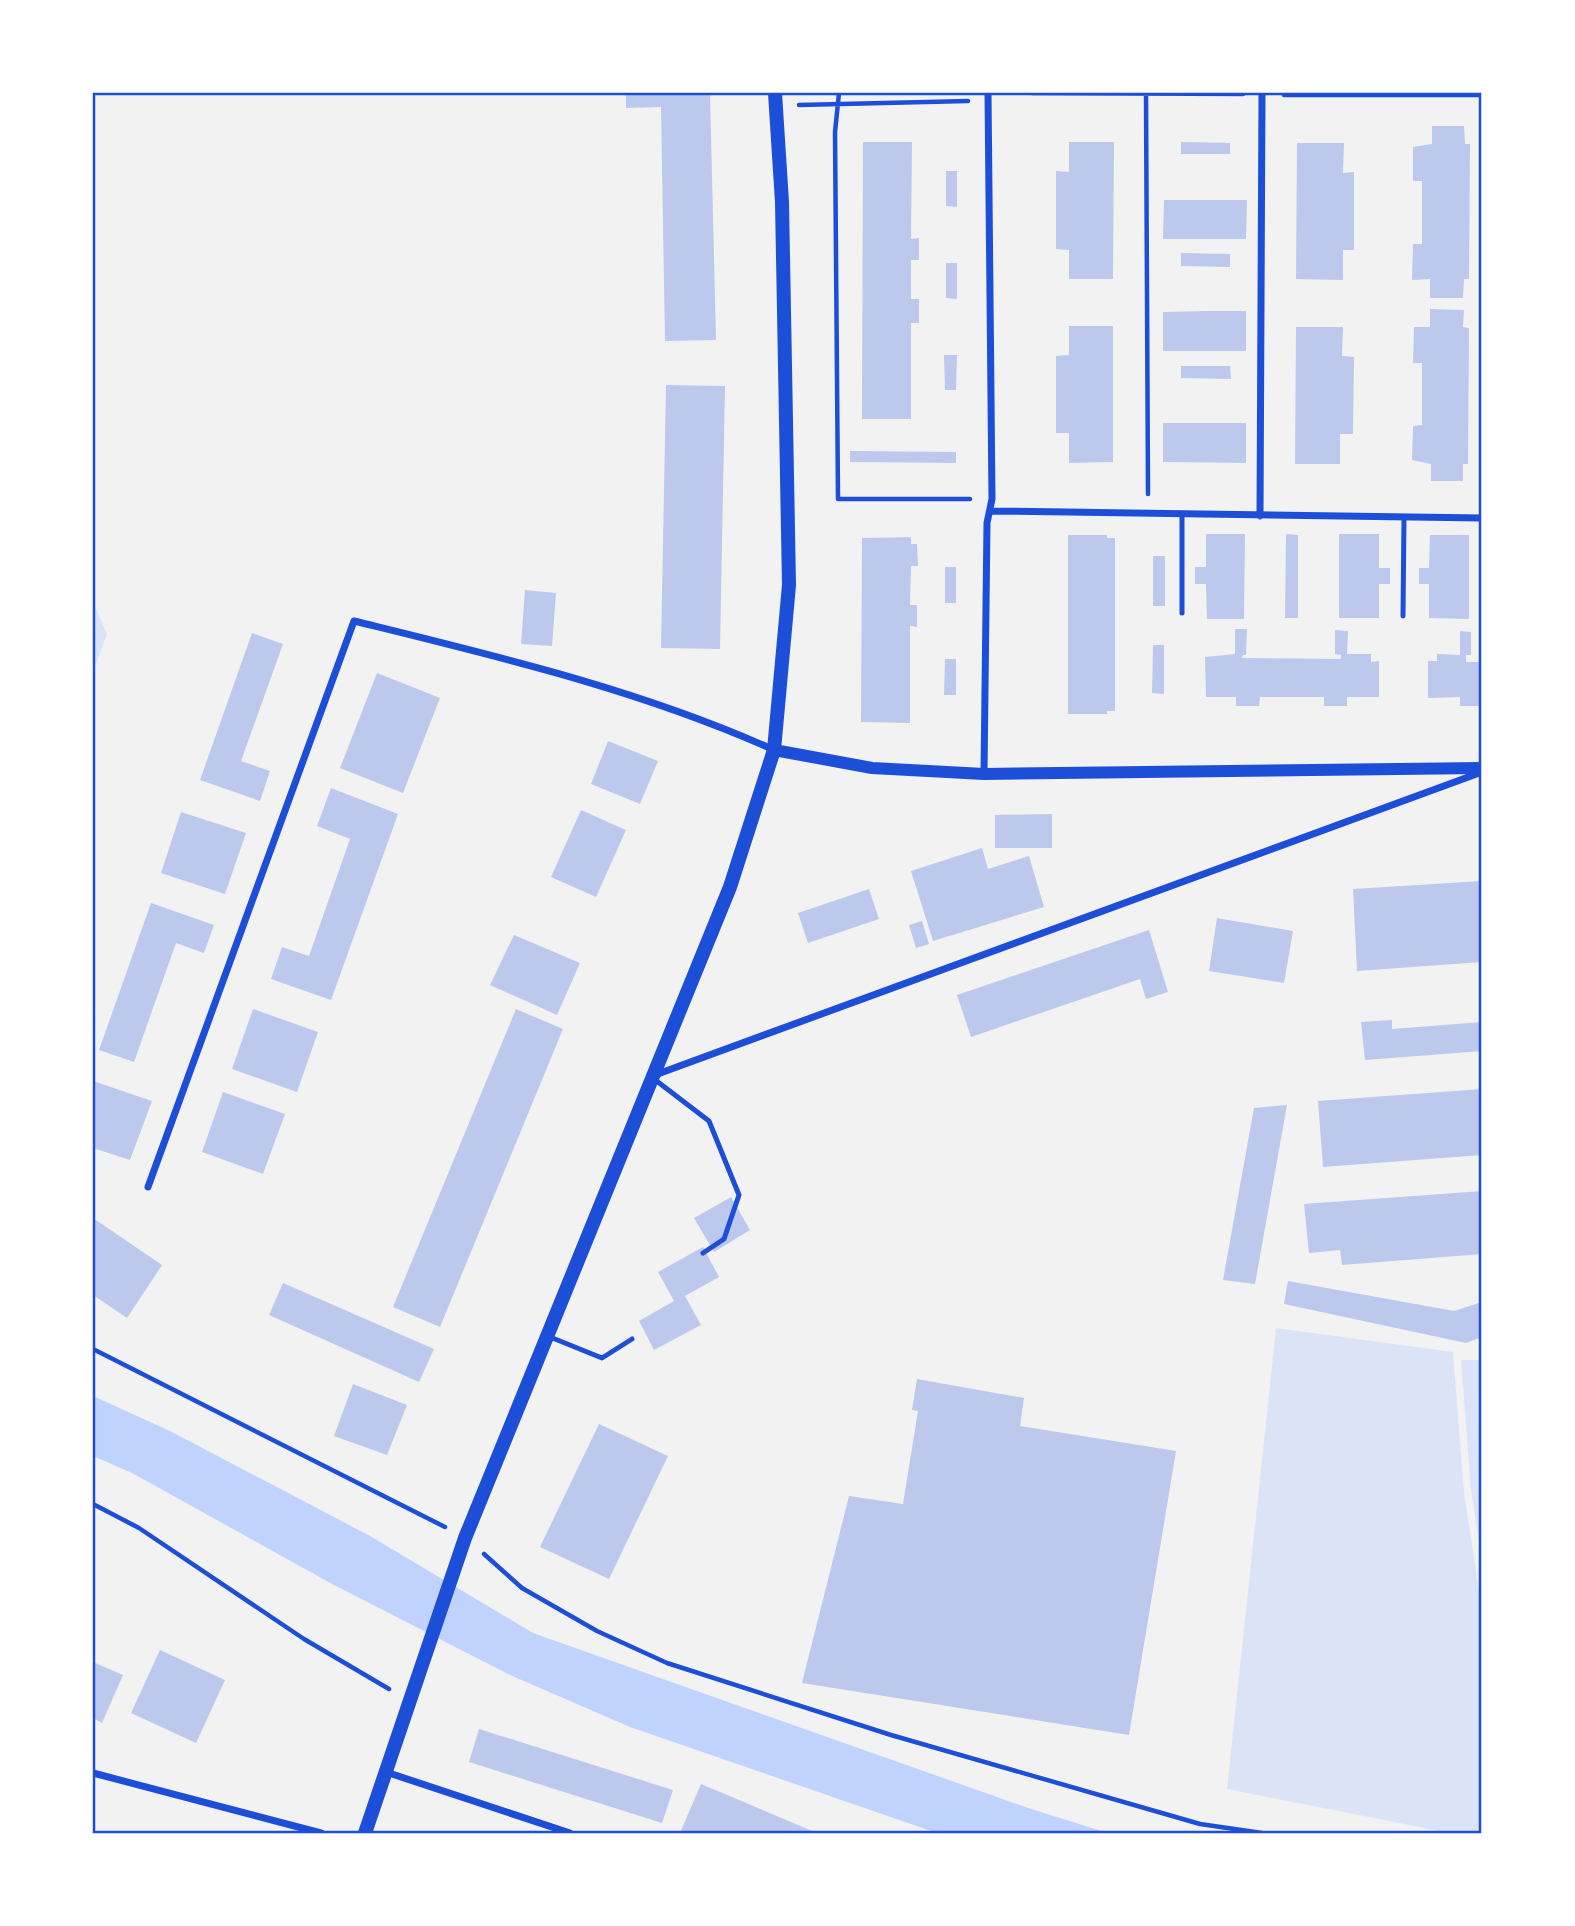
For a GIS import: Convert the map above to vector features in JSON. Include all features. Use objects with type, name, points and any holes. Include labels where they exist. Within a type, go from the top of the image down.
[{"type":"main road","points":[[365,1833],[466,1538],[730,887],[774,750],[789,585],[782,202],[776,100]]},
{"type":"street","points":[[1260,516],[1262,93]]},
{"type":"street","points":[[984,774],[987,523],[992,511],[988,95]]},
{"type":"street","points":[[992,511],[1482,518]]},
{"type":"street","points":[[148,1187],[354,621],[513,660],[724,728],[774,750],[872,768],[984,774],[1482,769]]},
{"type":"street","points":[[651,1077],[1482,769]]},
{"type":"street","points":[[386,1772],[570,1833]]},
{"type":"street","points":[[93,1773],[321,1833]]},
{"type":"lane","points":[[1182,515],[1182,613]]},
{"type":"lane","points":[[1403,616],[1404,517]]},
{"type":"lane","points":[[651,1077],[709,1121],[739,1195],[724,1239],[703,1253]]},
{"type":"lane","points":[[547,1335],[603,1358],[632,1339]]},
{"type":"path","points":[[839,93],[835,132],[838,499],[992,499]]},
{"type":"path","points":[[1146,93],[1148,515]]},
{"type":"path","points":[[776,100],[839,104],[957,104],[988,95]]},
{"type":"path","points":[[93,1349],[466,1538],[522,1588],[597,1631],[667,1663],[891,1735],[1186,1820],[1262,1833]]},
{"type":"path","points":[[93,1504],[139,1528],[304,1639],[411,1702]]},
{"type":"shaded area","points":[[93,602],[107,634],[93,672]]},
{"type":"shaded area","points":[[1276,1328],[1453,1352],[1464,1492],[1482,1611],[1482,1833],[1450,1833],[1227,1789]]},
{"type":"shaded area","points":[[1461,1360],[1482,1360],[1482,1561],[1471,1490]]},
{"type":"water","points":[[93,1396],[170,1431],[370,1536],[533,1633],[1031,1809],[1108,1833],[937,1833],[630,1727],[510,1675],[334,1585],[132,1473],[93,1456]]},
{"type":"building","points":[[626,93],[710,93],[716,340],[665,341],[661,107],[626,108]]},
{"type":"building","points":[[1432,126],[1464,126],[1465,144],[1470,144],[1469,279],[1464,279],[1463,298],[1430,298],[1430,279],[1412,280],[1413,244],[1422,244],[1422,181],[1413,181],[1413,147],[1432,144]]},
{"type":"building","points":[[863,142],[912,142],[911,239],[919,238],[919,260],[911,260],[911,299],[919,299],[919,323],[911,323],[911,419],[862,419]]},
{"type":"building","points":[[1069,142],[1114,142],[1113,279],[1069,279],[1069,250],[1056,249],[1056,171],[1069,172]]},
{"type":"building","points":[[1181,142],[1230,143],[1230,154],[1181,154]]},
{"type":"building","points":[[1297,143],[1344,143],[1343,173],[1354,172],[1354,250],[1343,250],[1343,280],[1296,279]]},
{"type":"building","points":[[946,171],[957,171],[957,207],[946,206]]},
{"type":"building","points":[[1164,200],[1247,200],[1246,239],[1163,239]]},
{"type":"building","points":[[1181,253],[1230,254],[1230,267],[1181,266]]},
{"type":"building","points":[[946,263],[957,263],[957,299],[946,298]]},
{"type":"building","points":[[1430,309],[1464,310],[1463,327],[1469,328],[1468,464],[1463,464],[1463,481],[1431,481],[1431,464],[1412,460],[1413,426],[1422,425],[1422,363],[1413,363],[1414,327],[1430,327]]},
{"type":"building","points":[[1246,311],[1246,351],[1163,351],[1163,312]]},
{"type":"building","points":[[1069,326],[1113,326],[1113,462],[1069,463],[1069,433],[1056,433],[1056,356],[1069,355]]},
{"type":"building","points":[[1296,327],[1343,327],[1342,356],[1354,357],[1353,434],[1340,434],[1340,464],[1295,464]]},
{"type":"building","points":[[944,355],[957,355],[956,390],[945,390]]},
{"type":"building","points":[[1181,366],[1230,366],[1231,379],[1181,378]]},
{"type":"building","points":[[666,385],[725,386],[720,649],[661,648]]},
{"type":"building","points":[[1163,423],[1246,423],[1246,463],[1163,462]]},
{"type":"building","points":[[850,451],[956,452],[956,463],[850,462]]},
{"type":"building","points":[[1206,534],[1245,534],[1244,619],[1207,619],[1206,584],[1195,584],[1195,567],[1206,567]]},
{"type":"building","points":[[1286,534],[1298,535],[1298,618],[1285,618]]},
{"type":"building","points":[[1339,534],[1379,534],[1379,568],[1390,568],[1390,584],[1379,584],[1379,618],[1339,618]]},
{"type":"building","points":[[1068,535],[1107,535],[1107,538],[1115,538],[1115,711],[1107,711],[1107,714],[1068,714]]},
{"type":"building","points":[[1430,535],[1469,535],[1469,619],[1429,618],[1429,584],[1419,584],[1419,568],[1429,568]]},
{"type":"building","points":[[911,537],[911,544],[917,544],[918,566],[911,566],[910,605],[917,605],[917,627],[910,626],[910,723],[861,722],[862,538]]},
{"type":"building","points":[[1153,556],[1165,556],[1165,606],[1153,606]]},
{"type":"building","points":[[945,567],[956,567],[956,603],[945,603]]},
{"type":"building","points":[[525,590],[556,593],[552,646],[521,644]]},
{"type":"building","points":[[1235,629],[1247,629],[1246,655],[1242,658],[1341,659],[1341,655],[1335,654],[1335,630],[1348,631],[1347,654],[1371,654],[1371,662],[1379,661],[1379,697],[1347,697],[1347,706],[1324,706],[1324,697],[1260,697],[1259,706],[1236,706],[1236,697],[1206,697],[1205,657],[1235,654]]},
{"type":"building","points":[[1460,631],[1471,632],[1471,655],[1466,655],[1466,662],[1482,662],[1482,706],[1460,706],[1460,697],[1428,698],[1428,661],[1437,661],[1437,654],[1460,655]]},
{"type":"building","points":[[252,633],[283,644],[241,761],[270,771],[260,801],[200,780]]},
{"type":"building","points":[[1153,645],[1164,645],[1164,694],[1152,693]]},
{"type":"building","points":[[945,659],[956,659],[956,695],[944,695]]},
{"type":"building","points":[[377,673],[440,698],[403,793],[340,768]]},
{"type":"building","points":[[608,741],[658,761],[640,804],[591,784]]},
{"type":"building","points":[[331,788],[398,814],[331,1000],[271,979],[282,947],[309,956],[350,839],[317,826]]},
{"type":"building","points":[[581,810],[626,830],[596,897],[551,877]]},
{"type":"building","points":[[181,812],[246,833],[225,894],[161,873]]},
{"type":"building","points":[[1052,814],[1052,848],[995,848],[995,815]]},
{"type":"building","points":[[982,848],[988,869],[1029,856],[1044,907],[933,941],[911,871]]},
{"type":"building","points":[[1482,881],[1482,962],[1357,971],[1353,889]]},
{"type":"building","points":[[869,889],[879,919],[808,943],[798,913]]},
{"type":"building","points":[[151,903],[214,925],[204,953],[176,943],[134,1062],[99,1050]]},
{"type":"building","points":[[1217,918],[1293,931],[1284,983],[1209,971]]},
{"type":"building","points":[[922,921],[929,944],[916,948],[909,925]]},
{"type":"building","points":[[1149,930],[1168,992],[1146,999],[1140,979],[971,1037],[957,995]]},
{"type":"building","points":[[514,935],[580,963],[557,1015],[490,985]]},
{"type":"building","points":[[253,1009],[318,1032],[297,1092],[232,1069]]},
{"type":"building","points":[[516,1009],[563,1029],[440,1327],[393,1307]]},
{"type":"building","points":[[1392,1020],[1392,1029],[1482,1022],[1482,1051],[1365,1060],[1361,1022]]},
{"type":"building","points":[[93,1081],[152,1101],[130,1160],[93,1148]]},
{"type":"building","points":[[1482,1089],[1482,1155],[1323,1167],[1318,1101]]},
{"type":"building","points":[[223,1092],[285,1114],[263,1174],[202,1152]]},
{"type":"building","points":[[1287,1105],[1255,1284],[1223,1280],[1254,1108]]},
{"type":"building","points":[[1482,1191],[1482,1254],[1342,1265],[1340,1250],[1309,1253],[1304,1204]]},
{"type":"building","points":[[731,1197],[750,1230],[714,1252],[694,1218]]},
{"type":"building","points":[[93,1218],[162,1265],[127,1318],[93,1295]]},
{"type":"building","points":[[703,1247],[719,1277],[685,1296],[701,1325],[654,1350],[639,1321],[674,1301],[658,1272]]},
{"type":"building","points":[[1288,1281],[1454,1311],[1482,1302],[1482,1337],[1466,1343],[1284,1304]]},
{"type":"building","points":[[283,1283],[434,1349],[419,1382],[269,1315]]},
{"type":"building","points":[[917,1379],[1024,1398],[1020,1426],[1176,1451],[1129,1735],[802,1683],[849,1496],[903,1504],[918,1411],[912,1410]]},
{"type":"building","points":[[353,1384],[407,1405],[387,1455],[334,1436]]},
{"type":"building","points":[[599,1424],[668,1456],[609,1579],[540,1547]]},
{"type":"building","points":[[160,1650],[225,1680],[196,1743],[131,1713]]},
{"type":"building","points":[[93,1662],[123,1675],[102,1723],[93,1718]]},
{"type":"building","points":[[479,1729],[673,1790],[662,1823],[469,1762]]},
{"type":"building","points":[[701,1784],[817,1833],[680,1833]]}]
